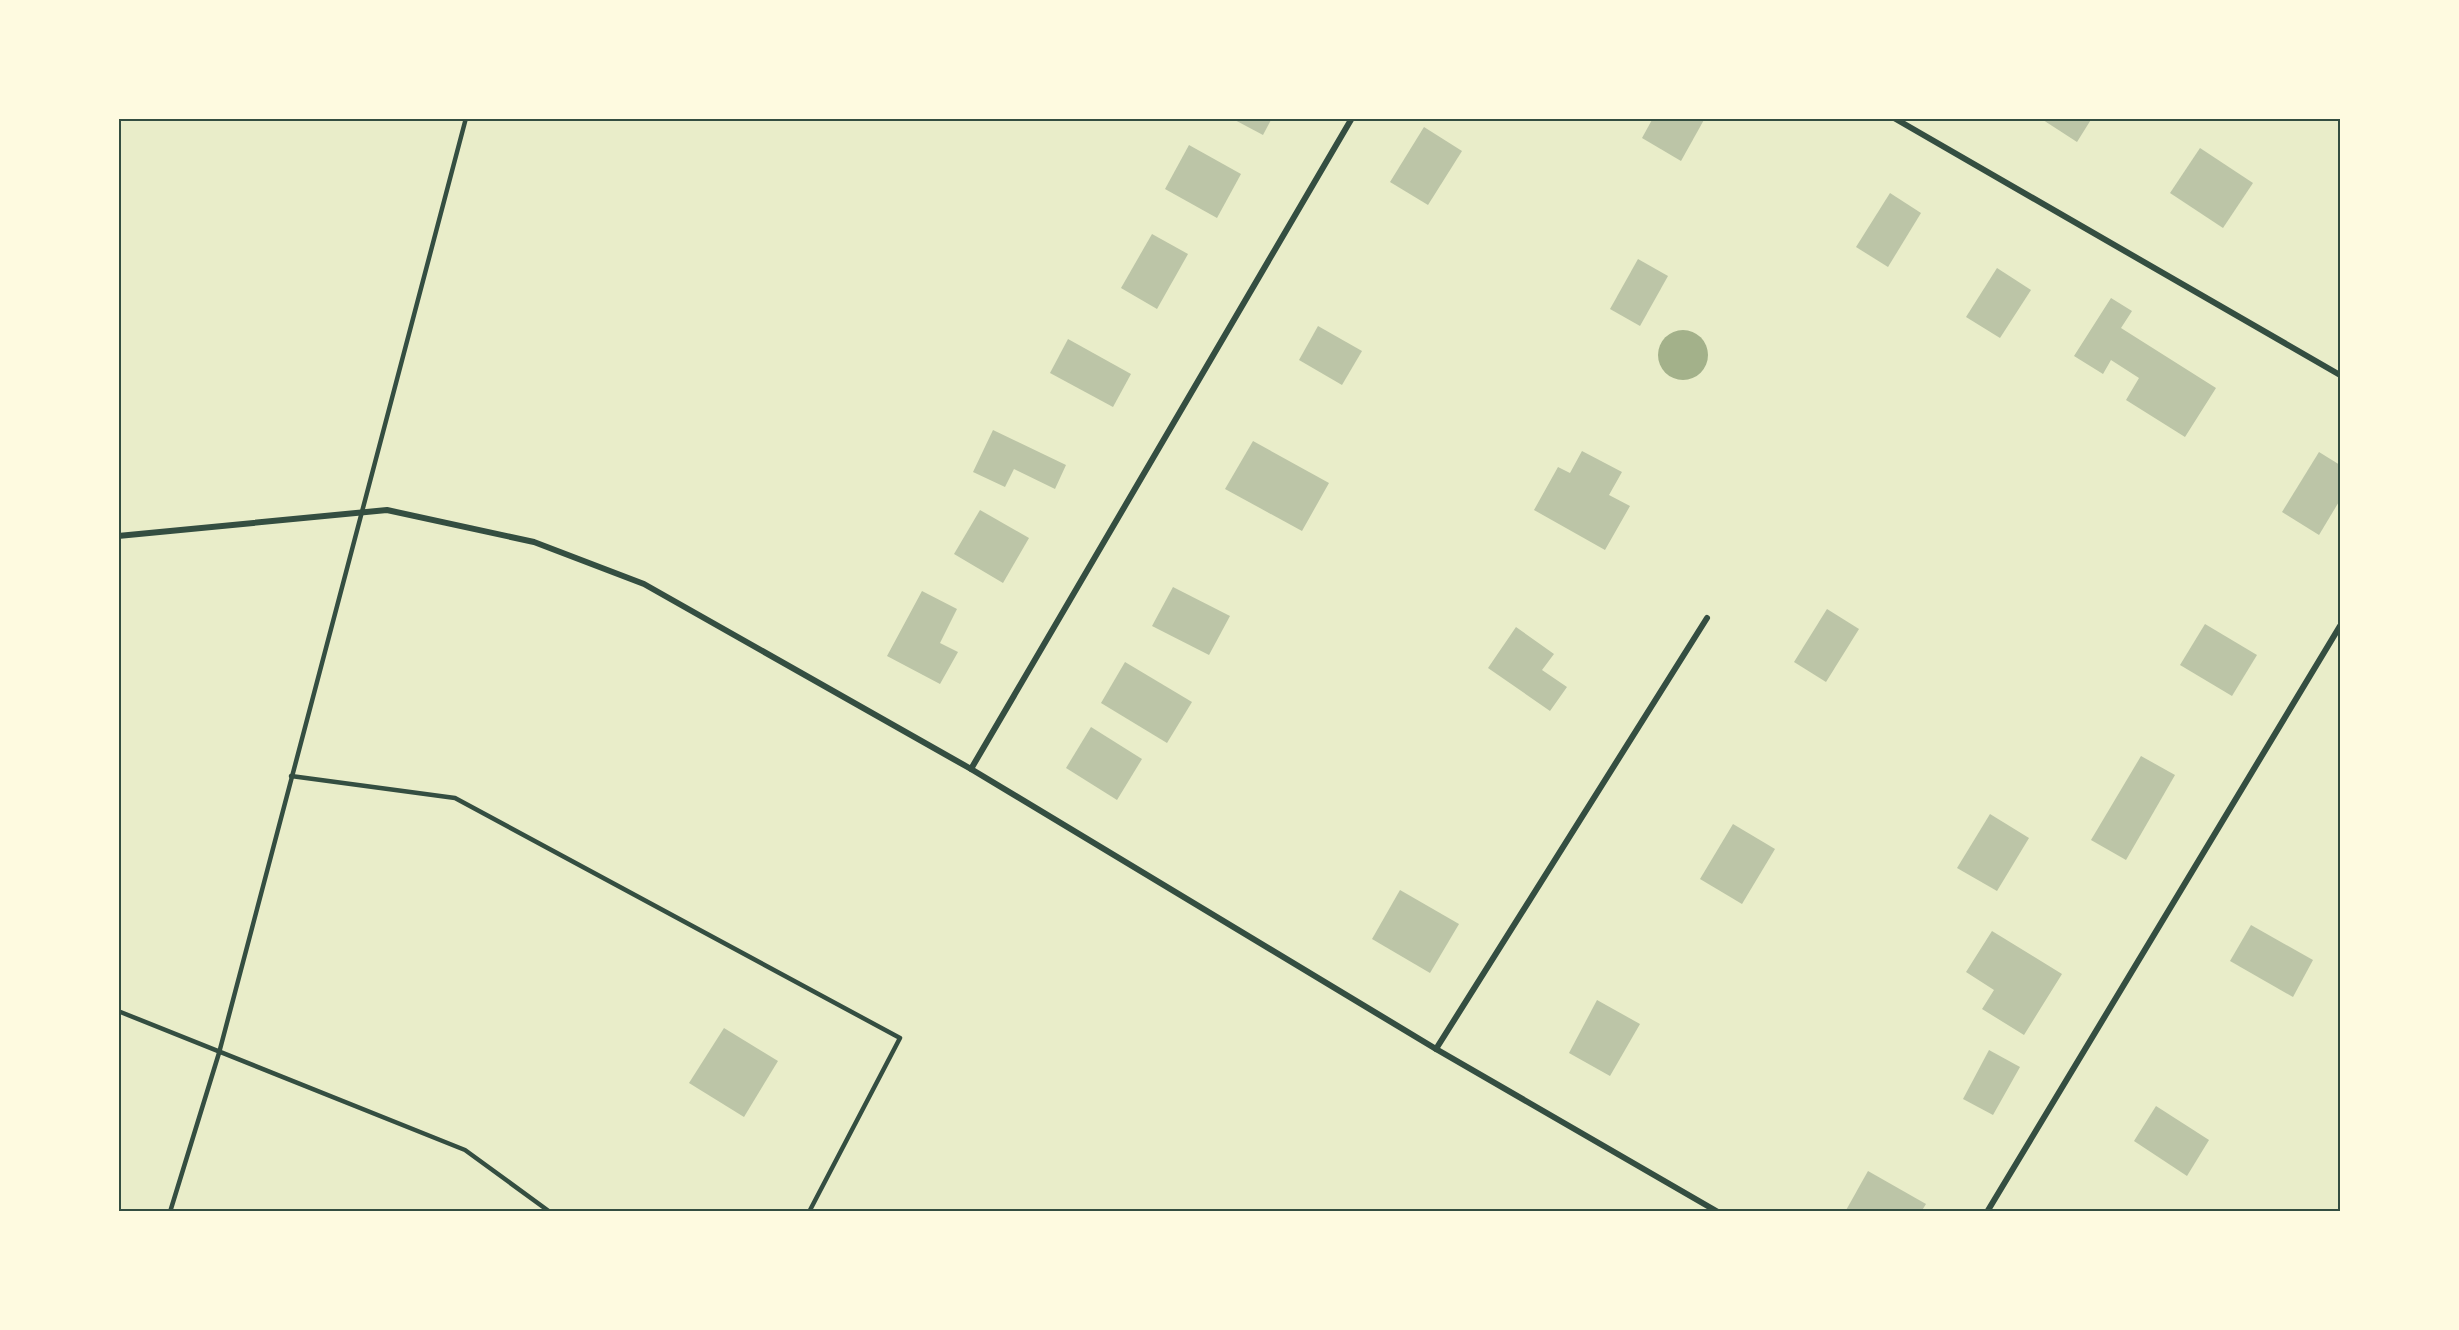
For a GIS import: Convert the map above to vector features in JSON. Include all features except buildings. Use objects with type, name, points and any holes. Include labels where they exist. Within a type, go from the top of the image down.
[{"type":"street","points":[[971,769],[1352,118]]},
{"type":"street","points":[[1894,118],[2340,375]]},
{"type":"street","points":[[118,536],[387,510],[534,542],[644,584],[971,769],[1436,1049],[1718,1212]]},
{"type":"street","points":[[1436,1049],[1707,618]]},
{"type":"street","points":[[1987,1212],[2340,626]]},
{"type":"lane","points":[[170,1212],[219,1053],[466,118]]},
{"type":"lane","points":[[291,776],[455,798],[900,1038],[809,1212]]},
{"type":"lane","points":[[118,1011],[465,1150],[549,1212]]},
{"type":"shaded area","points":[[1683,330],[1701,337],[1708,355],[1701,373],[1683,380],[1665,373],[1658,355],[1665,337]]}]
